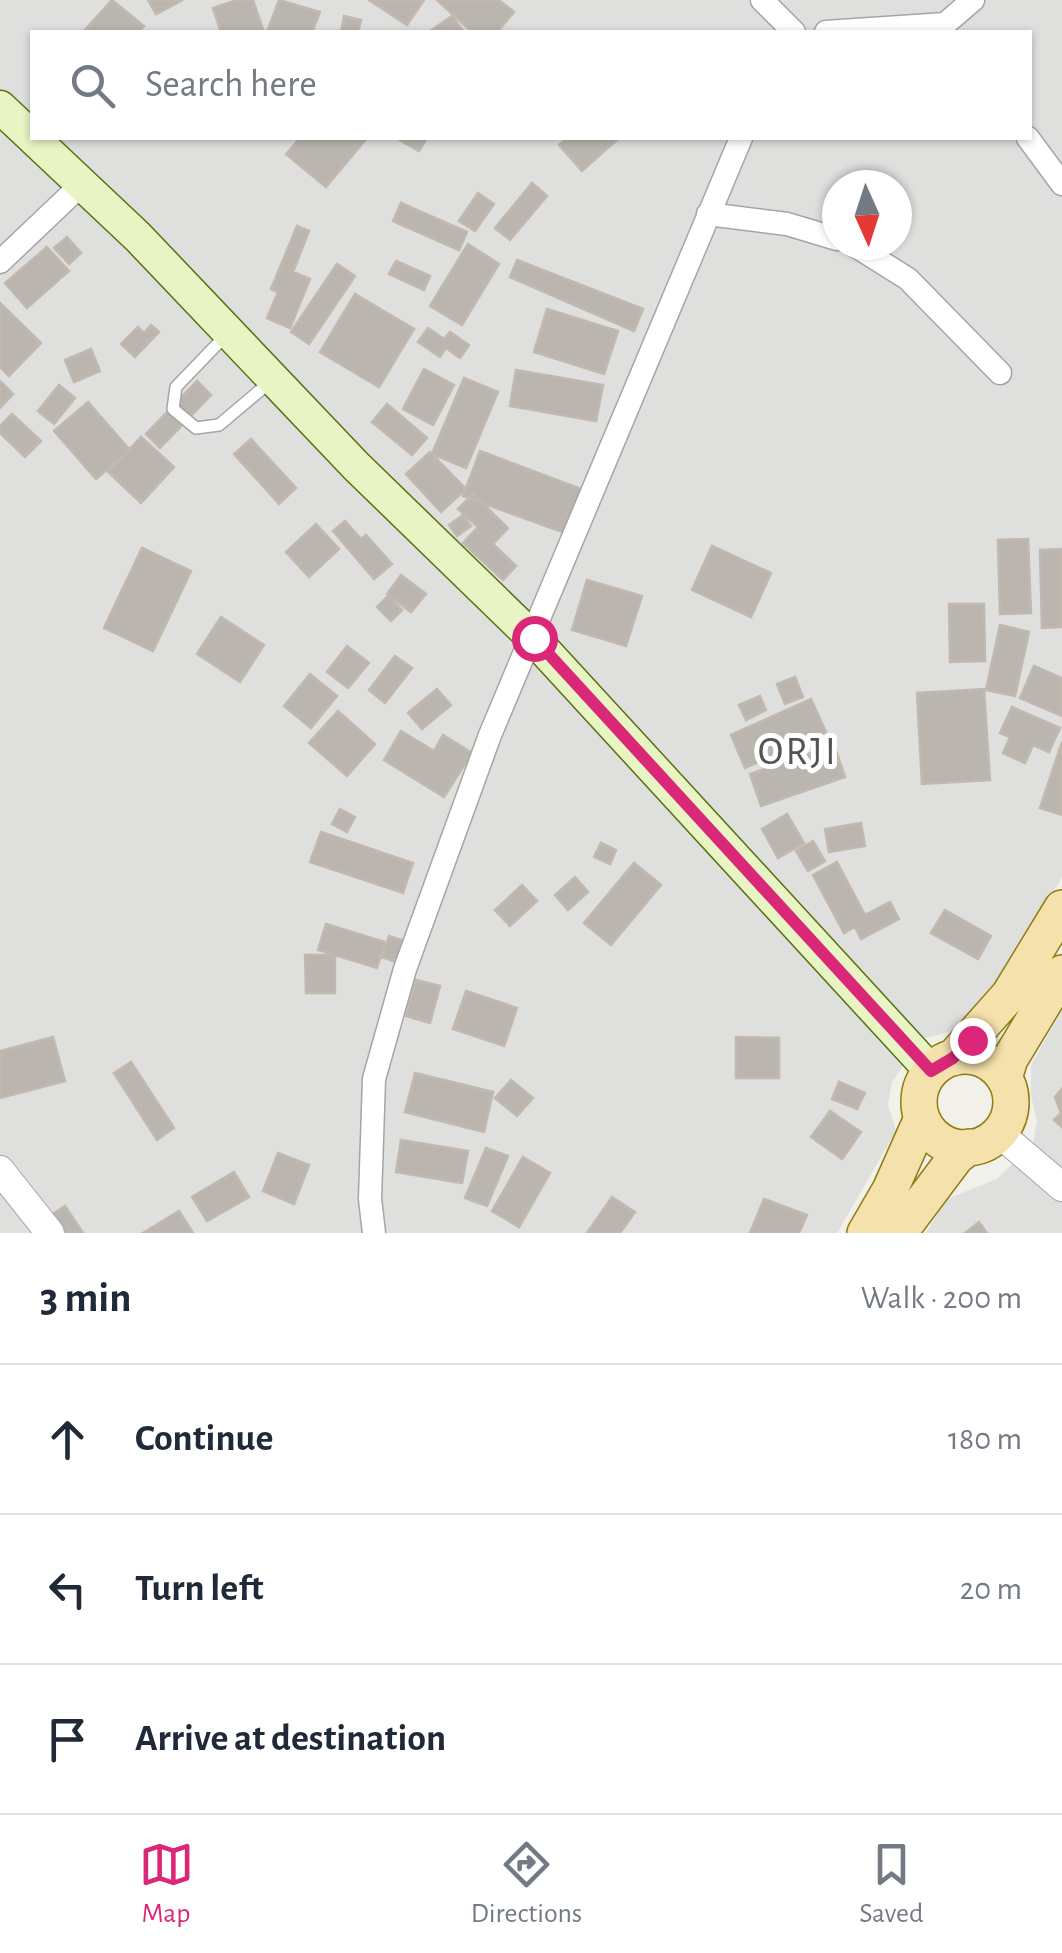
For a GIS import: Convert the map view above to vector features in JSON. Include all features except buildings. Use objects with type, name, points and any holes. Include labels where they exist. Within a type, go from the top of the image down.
[{"type":"main road","points":[[0,106],[30,134]]},
{"type":"main road","points":[[36,140],[138,236],[356,466],[534,638],[942,1064]]},
{"type":"main road","points":[[984,1140],[944,1142],[922,1118],[920,1093],[942,1064],[1010,995],[1062,908]]},
{"type":"main road","points":[[1004,1078],[1010,1059],[1062,973]]},
{"type":"main road","points":[[899,1233],[956,1157],[984,1140],[1010,1110],[1010,1093],[1004,1078],[986,1061],[970,1056],[942,1064]]},
{"type":"main road","points":[[864,1233],[890,1190],[922,1118]]},
{"type":"street","points":[[762,0],[789,30]]},
{"type":"street","points":[[887,30],[948,28],[972,0]]},
{"type":"street","points":[[374,1233],[370,1199],[374,1079],[405,969],[490,735],[534,638],[739,140]]},
{"type":"street","points":[[1029,140],[1062,184]]},
{"type":"street","points":[[0,262],[82,184]]},
{"type":"street","points":[[708,214],[787,224],[822,234]]},
{"type":"street","points":[[879,260],[908,278],[1000,373]]},
{"type":"street","points":[[984,1140],[1062,1188]]},
{"type":"street","points":[[0,1170],[50,1233]]},
{"type":"lane","points":[[229,332],[176,387],[173,410],[196,428],[218,425],[274,379]]},
{"type":"shaded area","points":[[0,0],[1062,0],[1062,877],[981,1007],[952,1031],[922,1039],[892,1082],[888,1105],[896,1131],[837,1233],[0,1233]]},
{"type":"shaded area","points":[[1062,1010],[1062,1233],[926,1233],[947,1199],[997,1179],[1033,1143],[1037,1121],[1031,1096],[1031,1065]]},
{"type":"district","name":"ORJI","points":[[798,750]]},
{"type":"route","points":[[534,638],[931,1071],[972,1040]]}]
